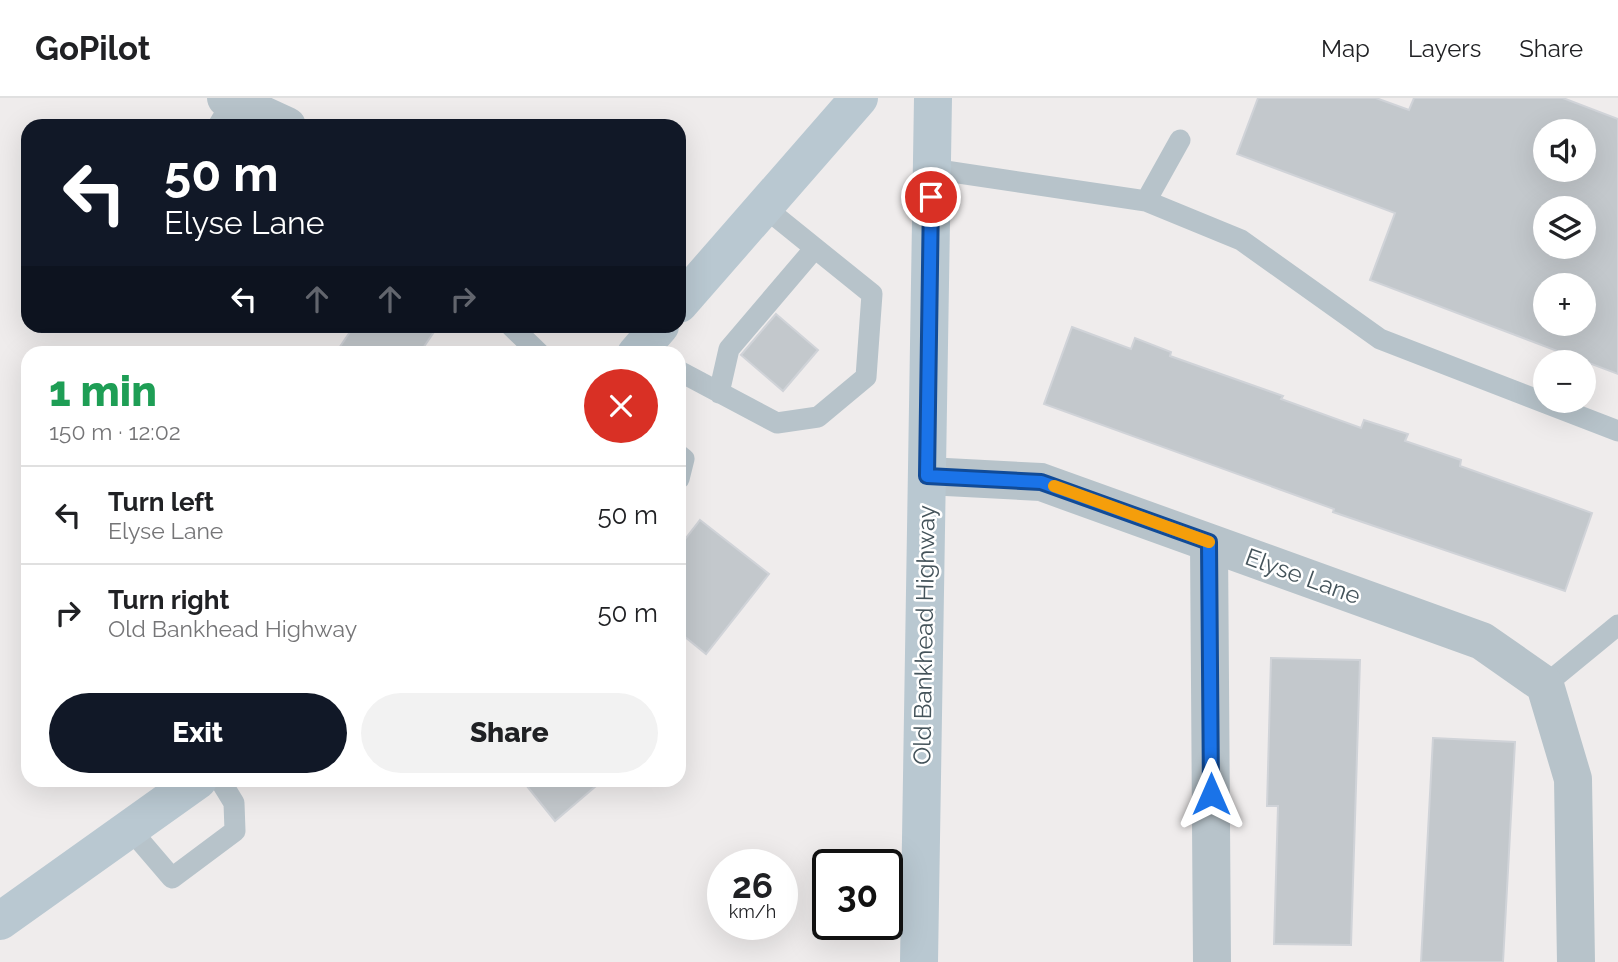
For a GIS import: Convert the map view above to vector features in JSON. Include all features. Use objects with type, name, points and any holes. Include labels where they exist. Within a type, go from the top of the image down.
[{"type":"street","name":"Old Bankhead Highway","points":[[919,962],[904,875],[927,476],[933,98]]},
{"type":"street","points":[[686,296],[853,100]]},
{"type":"street","points":[[226,108],[263,119]]},
{"type":"street","name":"Elyse Lane","points":[[927,476],[1041,482],[1482,641],[1545,685]]},
{"type":"street","points":[[1209,542],[1212,962]]},
{"type":"street","points":[[1545,685],[1573,779],[1576,962]]},
{"type":"street","points":[[0,921],[188,787]]},
{"type":"lane","points":[[1146,201],[1180,140]]},
{"type":"lane","points":[[932,169],[1146,201],[1241,240],[1380,339],[1618,431]]},
{"type":"lane","points":[[686,375],[777,423],[818,417],[866,377],[872,295],[764,207]]},
{"type":"lane","points":[[719,393],[729,349],[815,248]]},
{"type":"lane","points":[[518,333],[532,346]]},
{"type":"lane","points":[[1545,685],[1618,625]]},
{"type":"lane","points":[[130,829],[172,878],[235,831],[234,803],[224,787]]},
{"type":"building","points":[[1258,98],[1376,98],[1409,110],[1414,98],[1563,98],[1618,119],[1618,374],[1596,366],[1596,350],[1555,350],[1370,280],[1395,213],[1237,154]]},
{"type":"building","points":[[776,314],[818,350],[783,391],[741,355]]},
{"type":"building","points":[[1072,327],[1131,349],[1135,338],[1171,352],[1170,356],[1283,396],[1281,399],[1361,428],[1364,420],[1408,434],[1405,441],[1461,460],[1460,466],[1592,513],[1565,591],[1333,512],[1334,509],[1044,404]]},
{"type":"building","points":[[349,333],[433,333],[424,346],[340,346]]},
{"type":"building","points":[[700,520],[769,574],[706,654],[686,638],[686,538]]},
{"type":"building","points":[[1271,658],[1360,660],[1351,945],[1274,944],[1278,806],[1267,806]]},
{"type":"building","points":[[1433,738],[1515,742],[1503,962],[1421,962]]},
{"type":"building","points":[[528,787],[595,787],[555,821]]},
{"type":"slow traffic","points":[[1054,486],[1209,542]]},
{"type":"route","points":[[931,197],[927,476],[1041,482],[1209,542],[1211,794]]}]
